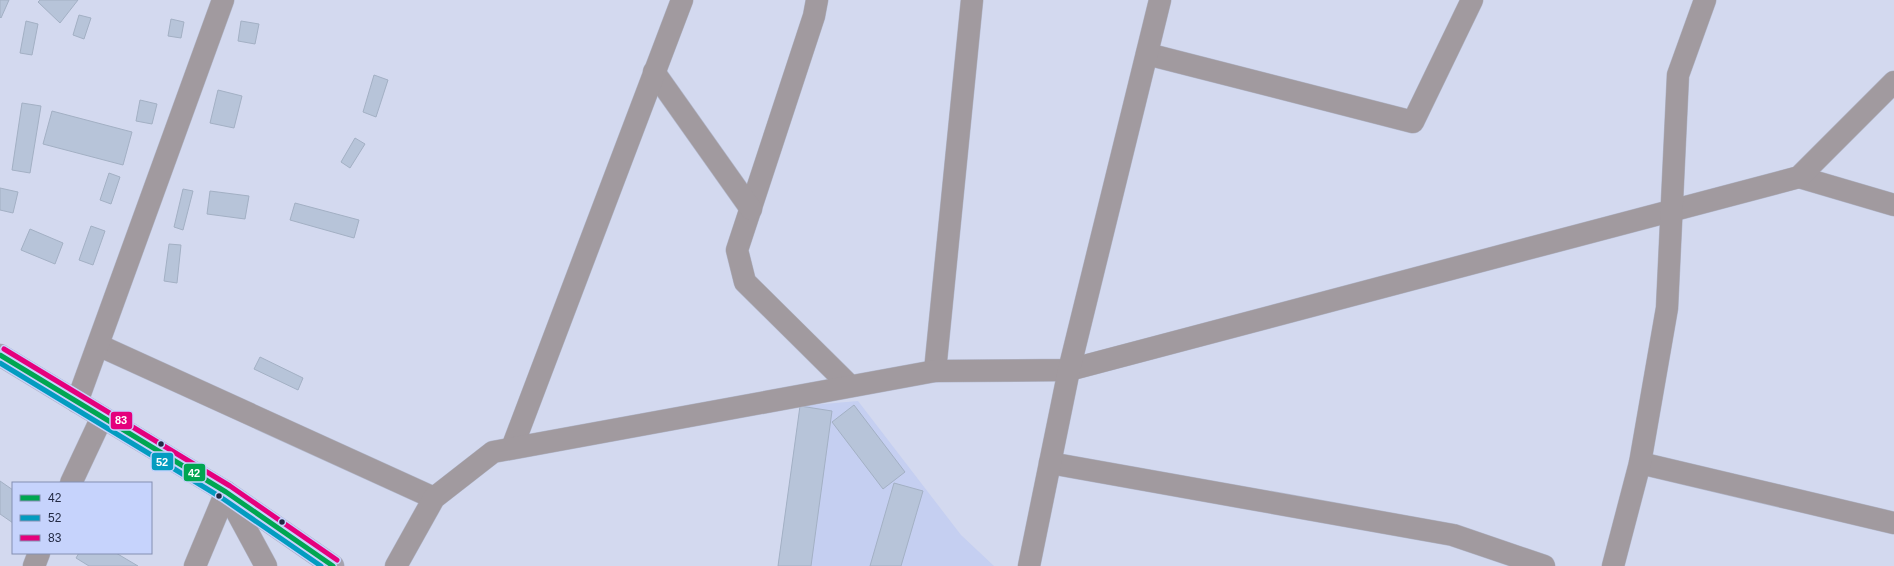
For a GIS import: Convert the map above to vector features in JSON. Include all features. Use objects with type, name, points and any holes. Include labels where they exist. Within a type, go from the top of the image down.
[{"type":"highway","points":[[0,355],[226,492],[333,566]]},
{"type":"street","points":[[77,402],[224,0]]},
{"type":"street","points":[[512,448],[682,0]]},
{"type":"street","points":[[817,0],[814,16],[737,250],[745,282],[850,386]]},
{"type":"street","points":[[935,371],[972,0]]},
{"type":"street","points":[[1029,566],[1069,370],[1160,0]]},
{"type":"street","points":[[1147,54],[1413,122],[1472,0]]},
{"type":"street","points":[[1613,566],[1640,463],[1667,308],[1678,75],[1705,0]]},
{"type":"street","points":[[654,72],[751,209]]},
{"type":"street","points":[[396,566],[434,498],[493,452],[935,371],[1069,370],[1799,177],[1894,82]]},
{"type":"street","points":[[1799,177],[1894,205]]},
{"type":"street","points":[[98,345],[434,498]]},
{"type":"street","points":[[71,482],[102,417]]},
{"type":"street","points":[[1640,463],[1894,523]]},
{"type":"street","points":[[1050,464],[1453,535],[1544,566]]},
{"type":"street","points":[[195,566],[226,492]]},
{"type":"street","points":[[226,492],[266,566]]},
{"type":"street","points":[[34,566],[40,554]]},
{"type":"shaded area","points":[[858,401],[961,535],[994,566],[778,566],[800,406]]},
{"type":"building","points":[[0,0],[9,0],[1,18],[0,17]]},
{"type":"building","points":[[40,0],[78,0],[60,23],[38,2]]},
{"type":"building","points":[[79,15],[91,18],[84,39],[73,35]]},
{"type":"building","points":[[171,19],[184,22],[181,38],[168,36]]},
{"type":"building","points":[[26,21],[38,24],[32,55],[20,53]]},
{"type":"building","points":[[241,21],[259,24],[255,44],[238,41]]},
{"type":"building","points":[[374,75],[388,80],[376,117],[363,112]]},
{"type":"building","points":[[218,90],[242,96],[234,128],[210,123]]},
{"type":"building","points":[[140,100],[157,104],[152,124],[136,121]]},
{"type":"building","points":[[22,103],[41,106],[30,173],[12,170]]},
{"type":"building","points":[[52,111],[132,132],[123,165],[43,144]]},
{"type":"building","points":[[355,138],[365,144],[350,168],[341,162]]},
{"type":"building","points":[[109,173],[120,177],[111,204],[100,200]]},
{"type":"building","points":[[0,188],[18,192],[13,213],[0,210]]},
{"type":"building","points":[[183,189],[193,191],[183,230],[174,227]]},
{"type":"building","points":[[210,191],[249,196],[245,219],[207,214]]},
{"type":"building","points":[[295,203],[359,220],[354,238],[290,220]]},
{"type":"building","points":[[91,226],[105,231],[93,265],[79,260]]},
{"type":"building","points":[[30,229],[63,243],[55,264],[21,250]]},
{"type":"building","points":[[169,244],[181,245],[177,283],[164,281]]},
{"type":"building","points":[[260,357],[303,378],[298,390],[254,369]]},
{"type":"building","points":[[854,405],[905,472],[883,489],[832,422]]},
{"type":"building","points":[[800,406],[832,411],[811,566],[778,566]]},
{"type":"building","points":[[0,481],[12,489],[12,522],[0,514]]},
{"type":"building","points":[[894,483],[923,491],[901,566],[870,566]]},
{"type":"building","points":[[78,554],[118,554],[138,566],[89,566],[76,558]]},
{"type":"transit line","name":"83","points":[[4,349],[230,486],[337,560]]},
{"type":"transit line","name":"42","points":[[0,355],[226,492],[333,566]]},
{"type":"transit line","name":"52","points":[[0,363],[222,498],[321,566]]}]
